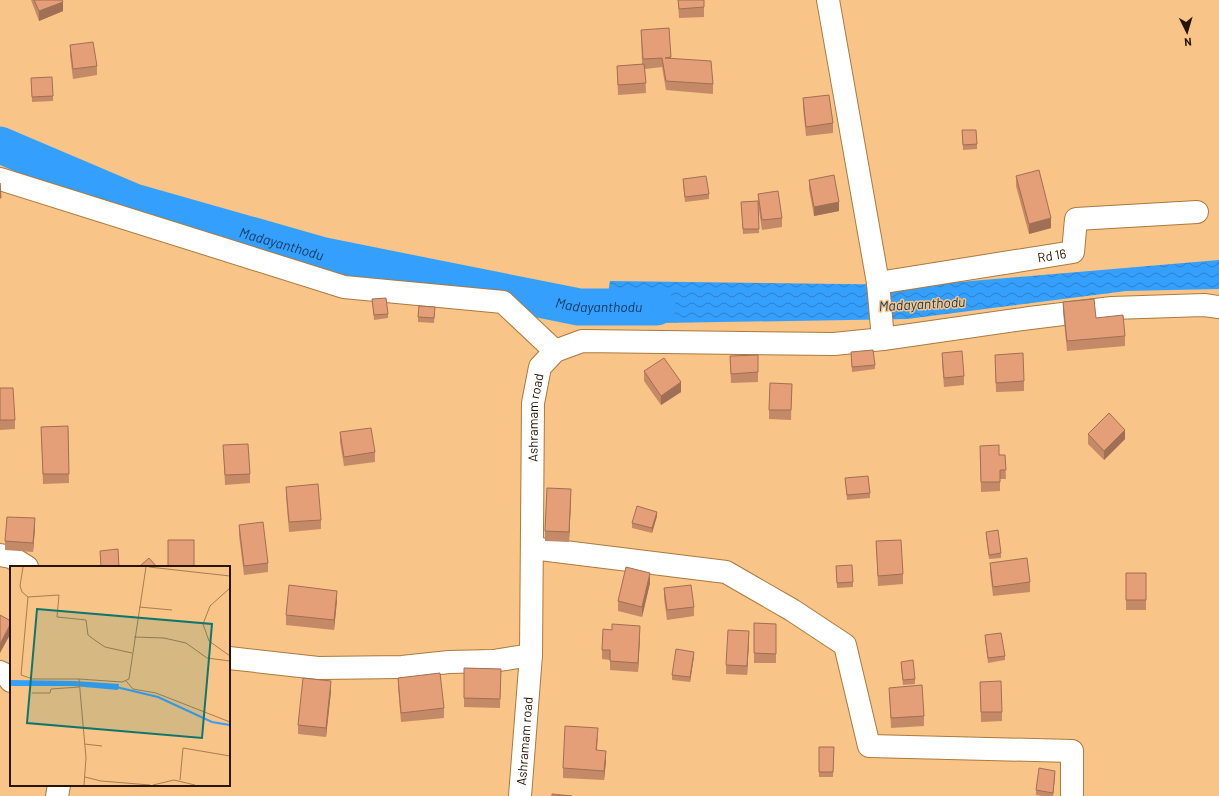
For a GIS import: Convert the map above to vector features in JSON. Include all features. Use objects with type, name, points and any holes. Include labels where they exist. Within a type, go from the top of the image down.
[{"type":"street","points":[[828,0],[878,283],[883,338]]},
{"type":"street","points":[[0,179],[344,287],[503,302],[555,351]]},
{"type":"street","name":"Rd 16","points":[[878,283],[1073,252],[1076,219],[1197,212]]},
{"type":"street","name":"Ashramam road","points":[[520,796],[531,656],[533,403],[540,367],[555,351],[582,341],[834,344],[1112,308],[1204,305],[1219,307]]},
{"type":"street","points":[[532,548],[726,572],[792,610],[845,645],[869,746],[1072,750],[1072,796]]},
{"type":"street","points":[[0,555],[10,557],[26,566]]},
{"type":"street","points":[[230,658],[318,668],[402,667],[449,662],[493,661],[531,656]]},
{"type":"street","points":[[0,672],[6,675],[10,680]]},
{"type":"street","points":[[57,796],[59,786]]},
{"type":"water","points":[[1219,260],[1219,289],[1126,291],[907,319],[603,324],[610,281],[924,285]]},
{"type":"building","points":[[34,0],[62,0],[63,2],[39,11]]},
{"type":"building","points":[[678,0],[704,0],[704,7],[679,9]]},
{"type":"building","points":[[669,28],[671,57],[665,58],[711,61],[713,84],[666,81],[662,58],[643,59],[641,30]]},
{"type":"building","points":[[93,42],[97,66],[73,69],[70,45]]},
{"type":"building","points":[[644,64],[646,83],[618,85],[617,66]]},
{"type":"building","points":[[52,77],[53,96],[32,97],[31,78]]},
{"type":"building","points":[[829,95],[833,123],[806,127],[803,98]]},
{"type":"building","points":[[962,130],[976,130],[977,144],[963,145]]},
{"type":"building","points":[[1039,170],[1051,218],[1029,224],[1016,176]]},
{"type":"building","points":[[834,175],[839,202],[814,207],[809,180]]},
{"type":"building","points":[[706,176],[709,194],[685,197],[683,179]]},
{"type":"building","points":[[778,191],[782,218],[762,220],[758,194]]},
{"type":"building","points":[[758,201],[759,229],[743,229],[741,202]]},
{"type":"building","points":[[386,298],[388,314],[374,315],[372,299]]},
{"type":"building","points":[[1094,299],[1096,318],[1123,315],[1125,336],[1067,341],[1063,302]]},
{"type":"building","points":[[419,306],[435,307],[434,318],[418,317]]},
{"type":"building","points":[[873,350],[875,365],[852,367],[851,352]]},
{"type":"building","points":[[962,351],[964,376],[944,378],[942,353]]},
{"type":"building","points":[[1023,353],[1024,381],[996,383],[995,355]]},
{"type":"building","points":[[758,355],[758,372],[731,374],[730,356]]},
{"type":"building","points":[[664,358],[681,382],[661,396],[644,371]]},
{"type":"building","points":[[770,383],[792,384],[791,410],[769,410]]},
{"type":"building","points":[[0,388],[13,388],[15,420],[0,420]]},
{"type":"building","points":[[1109,413],[1125,430],[1104,451],[1088,434]]},
{"type":"building","points":[[68,426],[69,474],[43,474],[41,427]]},
{"type":"building","points":[[371,428],[375,452],[344,457],[340,432]]},
{"type":"building","points":[[248,444],[250,474],[225,475],[223,445]]},
{"type":"building","points":[[999,445],[999,455],[1005,455],[1006,470],[1000,470],[1000,482],[981,482],[980,446]]},
{"type":"building","points":[[868,476],[870,493],[847,495],[845,478]]},
{"type":"building","points":[[318,484],[321,520],[289,522],[286,487]]},
{"type":"building","points":[[547,488],[571,489],[569,532],[545,531]]},
{"type":"building","points":[[637,506],[657,512],[652,528],[632,523]]},
{"type":"building","points":[[7,517],[35,518],[33,543],[5,541]]},
{"type":"building","points":[[263,522],[268,563],[244,566],[239,525]]},
{"type":"building","points":[[998,530],[1001,553],[989,555],[986,532]]},
{"type":"building","points":[[168,540],[194,540],[194,566],[168,566]]},
{"type":"building","points":[[901,540],[903,574],[878,576],[876,541]]},
{"type":"building","points":[[118,549],[119,566],[101,566],[100,551]]},
{"type":"building","points":[[149,558],[156,566],[140,566]]},
{"type":"building","points":[[1027,558],[1030,582],[993,587],[990,563]]},
{"type":"building","points":[[852,565],[853,582],[837,583],[836,566]]},
{"type":"building","points":[[626,567],[650,573],[642,607],[618,601]]},
{"type":"building","points":[[1126,573],[1146,573],[1146,600],[1126,600]]},
{"type":"building","points":[[289,585],[337,591],[334,620],[286,615]]},
{"type":"building","points":[[691,585],[694,607],[667,610],[664,588]]},
{"type":"building","points":[[0,615],[10,620],[10,625],[0,644]]},
{"type":"building","points":[[754,623],[776,624],[776,654],[754,653]]},
{"type":"building","points":[[612,624],[640,626],[638,663],[610,661],[610,650],[602,650],[603,629],[612,630]]},
{"type":"building","points":[[728,630],[749,631],[747,666],[726,665]]},
{"type":"building","points":[[1001,633],[1005,656],[988,658],[985,635]]},
{"type":"building","points":[[676,649],[694,652],[690,677],[672,675]]},
{"type":"building","points":[[913,660],[915,679],[903,680],[901,662]]},
{"type":"building","points":[[464,668],[501,669],[500,699],[464,698]]},
{"type":"building","points":[[440,673],[444,708],[401,713],[398,678]]},
{"type":"building","points":[[303,678],[331,681],[326,728],[298,725]]},
{"type":"building","points":[[1001,681],[1002,712],[981,712],[980,682]]},
{"type":"building","points":[[922,685],[924,716],[891,718],[889,688]]},
{"type":"building","points":[[565,726],[598,728],[596,750],[606,751],[604,771],[563,768]]},
{"type":"building","points":[[819,747],[834,747],[833,772],[819,772]]},
{"type":"building","points":[[1039,768],[1055,771],[1053,793],[1036,790]]},
{"type":"building","points":[[552,794],[572,796],[552,796]]},
{"type":"waterway","name":"Madayanthodu","points":[[0,145],[134,202],[324,256],[579,307],[657,307]]}]
